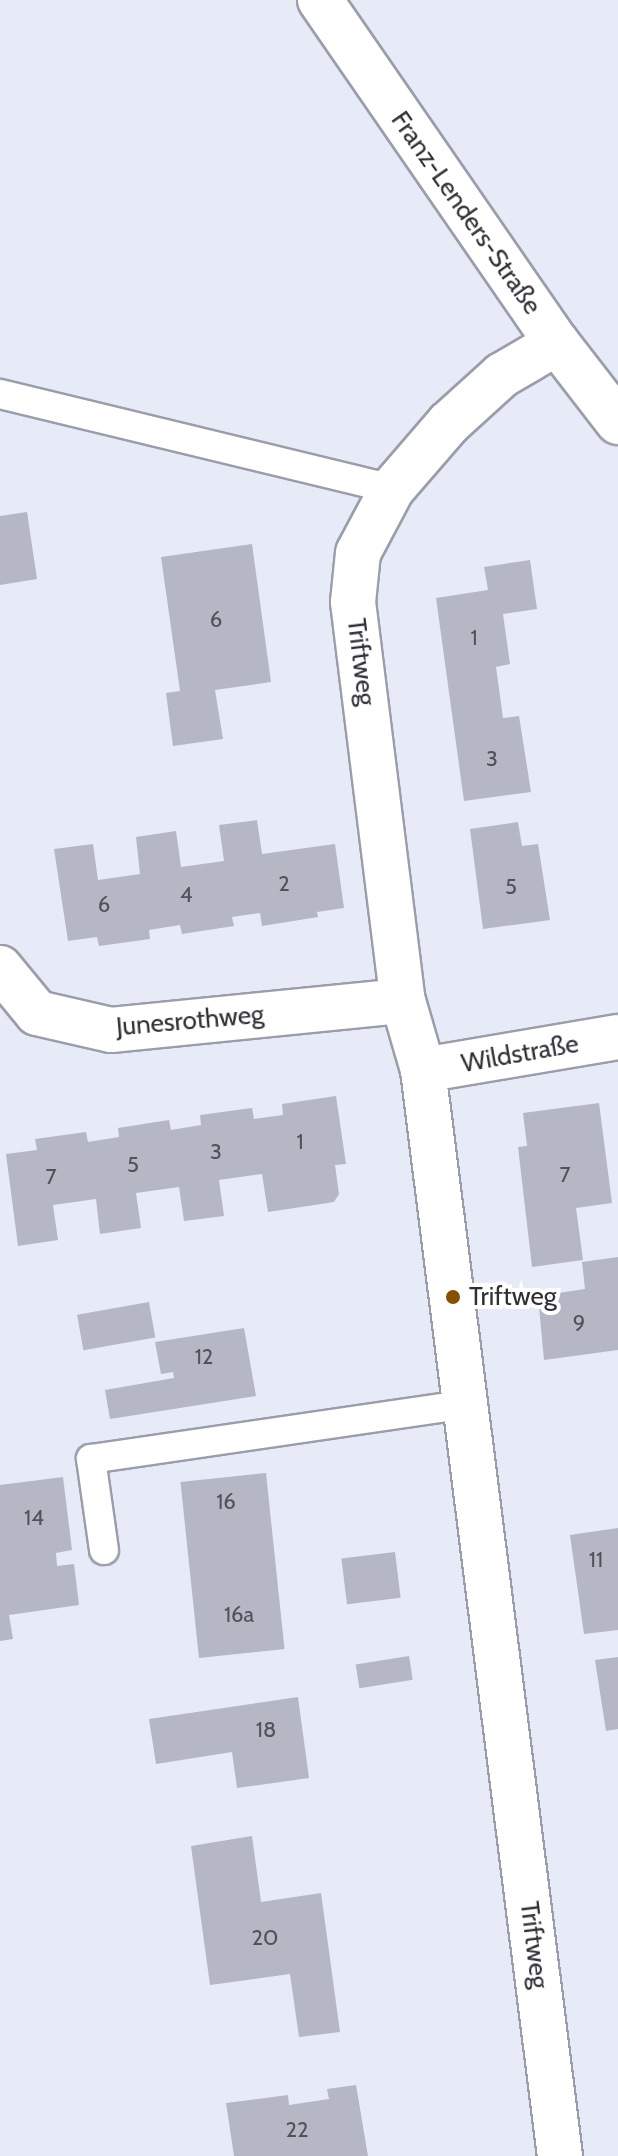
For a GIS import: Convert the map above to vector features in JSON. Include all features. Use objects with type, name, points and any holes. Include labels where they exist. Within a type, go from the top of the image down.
[{"type":"street","name":"Franz-Lenders-Straße","points":[[320,0],[557,343],[618,422]]},
{"type":"street","name":"Triftweg","points":[[557,343],[502,375],[449,423],[392,489],[358,553],[353,602],[403,1001],[423,1070],[560,2156]]},
{"type":"street","name":"Junesrothweg","points":[[0,968],[37,1013],[111,1030],[403,1001]]},
{"type":"street","name":"Wildstraße","points":[[423,1070],[618,1037]]},
{"type":"lane","points":[[0,394],[392,489]]},
{"type":"lane","points":[[104,1550],[91,1459],[466,1404]]},
{"type":"building","points":[[27,512],[37,579],[0,585],[0,516]]},
{"type":"building","points":[[252,544],[271,682],[215,690],[223,739],[173,746],[166,693],[180,691],[161,557]]},
{"type":"building","points":[[530,560],[537,609],[503,614],[510,664],[496,667],[503,718],[519,716],[531,792],[464,801],[436,598],[488,590],[484,567]]},
{"type":"building","points":[[257,820],[262,854],[335,844],[344,908],[317,912],[318,917],[262,926],[260,913],[232,917],[234,926],[182,934],[180,925],[149,930],[150,939],[99,946],[97,937],[68,941],[54,849],[93,844],[98,880],[140,874],[136,837],[176,831],[181,867],[224,861],[219,825]]},
{"type":"building","points":[[518,822],[522,846],[538,844],[550,920],[483,929],[470,829]]},
{"type":"building","points":[[336,1096],[346,1164],[335,1165],[339,1194],[334,1202],[268,1212],[262,1174],[219,1180],[224,1216],[184,1221],[179,1187],[136,1193],[141,1228],[100,1234],[96,1199],[53,1205],[58,1240],[18,1246],[6,1154],[37,1150],[35,1139],[86,1132],[88,1142],[119,1137],[118,1128],[169,1120],[171,1130],[201,1125],[200,1115],[252,1108],[254,1119],[283,1115],[282,1104]]},
{"type":"building","points":[[599,1103],[612,1203],[576,1208],[583,1260],[532,1267],[518,1147],[527,1146],[523,1113]]},
{"type":"building","points":[[618,1257],[618,1350],[544,1360],[538,1296],[585,1289],[582,1262]]},
{"type":"building","points":[[149,1302],[155,1337],[83,1350],[77,1315]]},
{"type":"building","points":[[244,1328],[256,1396],[110,1419],[105,1390],[174,1378],[173,1372],[161,1374],[155,1342]]},
{"type":"building","points":[[266,1473],[285,1649],[199,1658],[180,1482]]},
{"type":"building","points":[[63,1477],[72,1550],[56,1553],[57,1566],[74,1564],[79,1605],[9,1615],[13,1639],[0,1641],[0,1485]]},
{"type":"building","points":[[618,1528],[618,1630],[584,1634],[570,1535]]},
{"type":"building","points":[[395,1552],[401,1598],[347,1604],[341,1559]]},
{"type":"building","points":[[409,1656],[413,1680],[359,1688],[356,1664]]},
{"type":"building","points":[[618,1657],[618,1729],[606,1731],[595,1660]]},
{"type":"building","points":[[298,1697],[309,1778],[237,1788],[232,1752],[156,1764],[149,1719]]},
{"type":"building","points":[[252,1836],[261,1902],[321,1893],[340,2032],[299,2037],[290,1974],[210,1985],[191,1846]]},
{"type":"building","points":[[356,2085],[368,2156],[234,2156],[226,2103],[288,2095],[289,2105],[329,2099],[327,2089]]},
{"type":"place","name":"Triftweg","points":[[453,1297]]}]
